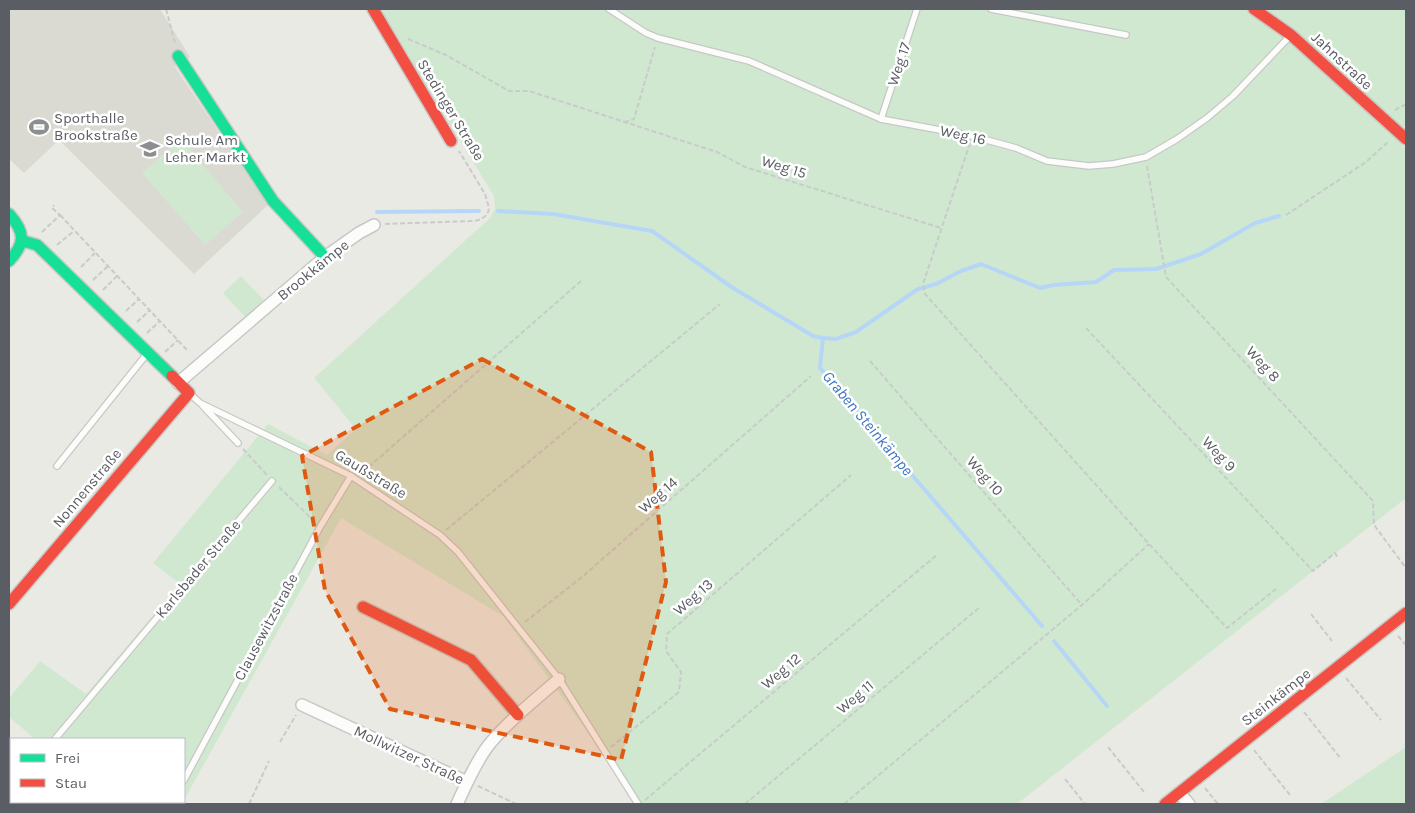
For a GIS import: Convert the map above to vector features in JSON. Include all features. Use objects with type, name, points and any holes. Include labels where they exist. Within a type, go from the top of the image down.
[{"type":"street","name":"Stedinger Straße","points":[[373,9],[451,141]]},
{"type":"street","name":"Jahnstraße","points":[[1254,9],[1291,35],[1403,136]]},
{"type":"street","points":[[178,56],[274,201],[325,257]]},
{"type":"street","points":[[9,214],[19,226],[23,238],[18,252],[9,260]]},
{"type":"street","name":"Brookkämpe","points":[[178,383],[325,257],[359,233],[374,225]]},
{"type":"street","name":"Gaußstraße","points":[[22,241],[37,245],[189,393]]},
{"type":"street","name":"Nonnenstraße","points":[[9,604],[189,393]]},
{"type":"street","points":[[362,607],[471,660],[518,715]]},
{"type":"street","name":"Steinkämpe","points":[[1165,804],[1406,613]]},
{"type":"street","points":[[457,804],[467,782],[488,746],[518,715],[559,679]]},
{"type":"street","name":"Mollwitzer Straße","points":[[302,704],[467,782]]},
{"type":"street","points":[[1180,793],[1190,804]]},
{"type":"lane","name":"Weg 16","points":[[609,9],[646,33],[658,38],[749,61],[881,120],[972,136],[1016,148],[1047,161],[1089,166],[1113,164],[1146,157],[1177,139],[1233,96],[1291,35]]},
{"type":"lane","name":"Weg 17","points":[[881,120],[917,9]]},
{"type":"lane","points":[[991,9],[1126,35]]},
{"type":"lane","points":[[57,466],[148,353]]},
{"type":"lane","name":"Gaußstraße","points":[[189,393],[200,403],[353,478],[440,535],[458,552],[559,679],[639,804]]},
{"type":"lane","points":[[200,403],[238,443]]},
{"type":"lane","name":"Clausewitzstraße","points":[[185,778],[320,527],[353,478]]},
{"type":"lane","name":"Karlsbader Straße","points":[[56,738],[272,482]]},
{"type":"path","points":[[166,9],[178,56]]},
{"type":"path","name":"Weg 15","points":[[402,37],[446,56],[509,92],[529,91],[717,152],[745,167],[941,228]]},
{"type":"path","points":[[622,122],[634,119],[658,38]]},
{"type":"path","points":[[972,136],[923,284],[925,294],[1149,544],[1227,628],[1276,589]]},
{"type":"path","points":[[1286,215],[1403,136]]},
{"type":"path","name":"Stedinger Straße","points":[[374,225],[473,221],[482,219],[485,216],[488,212],[488,202],[451,141]]},
{"type":"path","name":"Weg 8","points":[[1146,157],[1166,277],[1373,501],[1374,525],[1406,568]]},
{"type":"path","points":[[54,205],[52,208],[188,351]]},
{"type":"path","points":[[39,234],[60,215]]},
{"type":"path","points":[[46,255],[74,231]]},
{"type":"path","points":[[69,278],[96,253]]},
{"type":"path","points":[[82,290],[108,266]]},
{"type":"path","points":[[93,301],[117,276]]},
{"type":"path","points":[[353,478],[581,281]]},
{"type":"path","points":[[114,321],[139,299]]},
{"type":"path","points":[[440,535],[720,304]]},
{"type":"path","points":[[125,332],[150,310]]},
{"type":"path","points":[[136,342],[160,321]]},
{"type":"path","name":"Weg 9","points":[[1086,328],[1312,571],[1335,553],[1338,558]]},
{"type":"path","name":"Weg 10","points":[[870,362],[1082,605]]},
{"type":"path","name":"Weg 14","points":[[517,628],[590,570],[811,376]]},
{"type":"path","points":[[238,443],[272,482],[320,527]]},
{"type":"path","name":"Weg 13","points":[[606,751],[679,692],[681,672],[666,651],[667,634],[851,475]]},
{"type":"path","points":[[844,804],[1082,605],[1149,544]]},
{"type":"path","name":"Weg 12","points":[[639,804],[938,554]]},
{"type":"path","name":"Weg 11","points":[[745,804],[980,606]]},
{"type":"path","points":[[1311,614],[1332,641]]},
{"type":"path","points":[[1338,667],[1381,720]]},
{"type":"path","points":[[1296,701],[1342,759]]},
{"type":"path","points":[[280,742],[302,704]]},
{"type":"path","points":[[1246,740],[1290,795]]},
{"type":"path","points":[[1108,747],[1144,792]]},
{"type":"path","points":[[249,804],[269,761]]},
{"type":"path","points":[[1198,778],[1218,804]]},
{"type":"path","points":[[1065,779],[1085,804]]},
{"type":"path","name":"Mollwitzer Straße","points":[[467,782],[516,804]]},
{"type":"highlighted area","points":[[482,359],[651,452],[666,582],[621,760],[390,709],[325,590],[302,456]]},
{"type":"shaded area","name":"Schule Am Leher Markt","points":[[9,9],[160,9],[190,57],[175,67],[268,205],[194,274],[59,140],[24,173],[9,159]]},
{"type":"green space","points":[[380,9],[1406,9],[1406,125],[1401,128],[1329,75],[1406,149],[1406,498],[1017,804],[640,804],[503,616],[341,518],[185,798],[185,738],[34,738],[9,717],[9,698],[40,661],[86,694],[180,584],[153,563],[268,424],[327,455],[356,429],[314,378],[490,218],[495,209],[494,196]]},
{"type":"green space","points":[[181,139],[243,212],[205,245],[142,173]]},
{"type":"green space","points":[[241,276],[264,300],[246,318],[223,293]]},
{"type":"green space","points":[[1406,747],[1406,804],[1321,804]]},
{"type":"green space","points":[[10,784],[10,803],[182,803],[9,804]]},
{"type":"waterway","points":[[377,212],[479,211]]},
{"type":"waterway","points":[[498,211],[553,214],[652,231],[733,288],[813,336],[823,338]]},
{"type":"waterway","name":"Graben Steinkämpe","points":[[1042,626],[820,368],[823,338],[836,339],[856,332],[918,289],[936,284],[961,271],[981,264],[1040,288],[1053,285],[1096,282],[1114,270],[1156,269],[1201,254],[1255,223],[1279,216]]},
{"type":"waterway","name":"Graben Steinkämpe","points":[[1054,641],[1107,706]]},
{"type":"traffic: fast","points":[[178,56],[273,201],[325,257]]},
{"type":"traffic: fast","points":[[9,214],[21,232],[21,243],[15,255],[9,261]]},
{"type":"traffic: fast","points":[[23,241],[37,245],[172,376]]},
{"type":"traffic: jam","points":[[373,9],[451,141]]},
{"type":"traffic: jam","points":[[1254,9],[1291,35],[1406,139]]},
{"type":"traffic: jam","points":[[9,604],[189,393],[172,376]]},
{"type":"traffic: jam","points":[[363,607],[471,660],[518,715]]},
{"type":"traffic: jam","points":[[1165,804],[1406,613]]},
{"type":"place","name":"Sporthalle Brookstraße","points":[[39,127]]},
{"type":"place","name":"Schule Am Leher Markt","points":[[150,149]]}]
